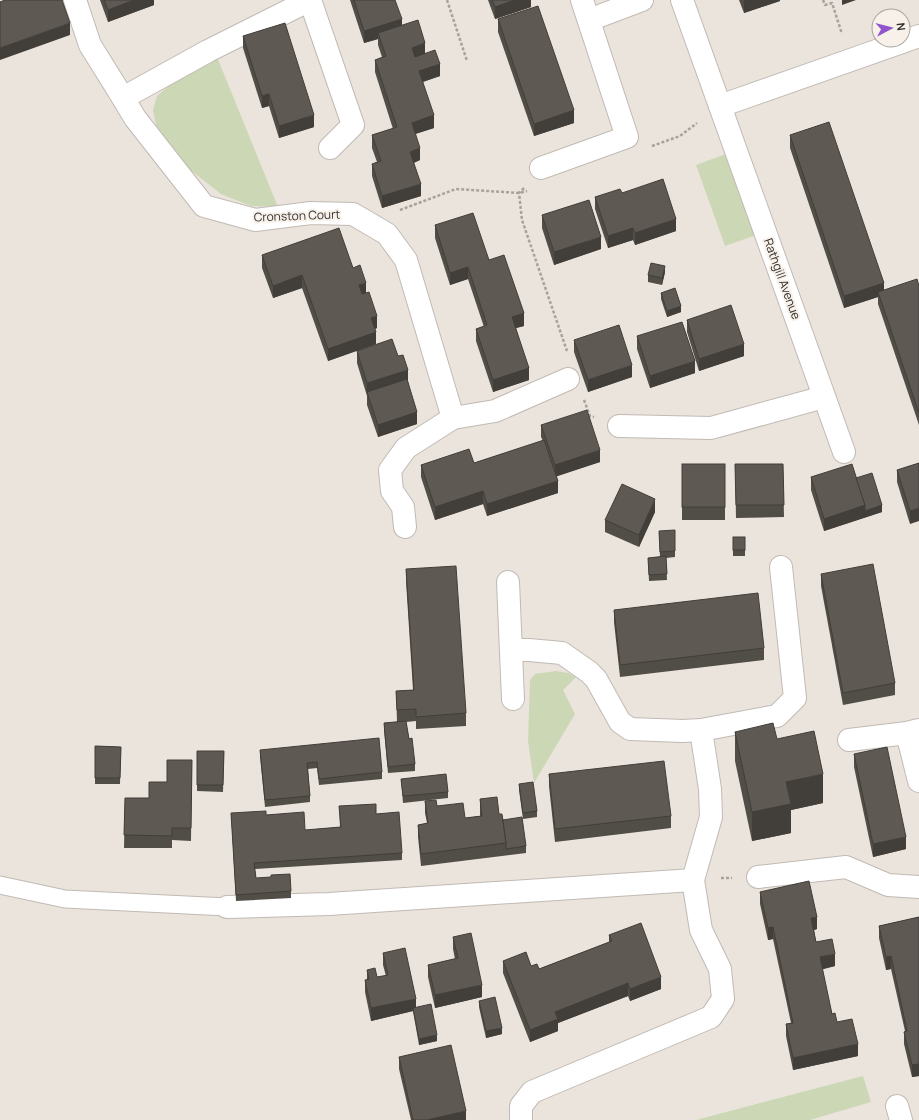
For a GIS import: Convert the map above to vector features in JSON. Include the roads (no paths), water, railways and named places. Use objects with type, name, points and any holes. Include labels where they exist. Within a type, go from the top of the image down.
[{"type":"street","name":"Cronston Court","points":[[75,0],[90,45],[135,118],[204,206],[255,220],[311,213],[353,214],[387,234],[406,260],[453,418]]},
{"type":"street","points":[[123,98],[208,51],[283,6],[310,0],[353,125],[330,148]]},
{"type":"street","points":[[541,168],[627,137],[582,0]]},
{"type":"street","points":[[589,20],[642,0]]},
{"type":"street","name":"Rathgill Avenue","points":[[682,0],[844,452]]},
{"type":"street","points":[[720,106],[919,36]]},
{"type":"street","points":[[405,527],[403,507],[392,491],[390,470],[406,448],[453,418],[495,410],[568,379]]},
{"type":"street","points":[[619,426],[711,428],[824,397]]},
{"type":"street","points":[[512,650],[562,653],[589,672],[596,679],[620,722],[630,728],[683,731],[701,730],[777,716],[795,698],[781,567]]},
{"type":"street","points":[[508,582],[513,699]]},
{"type":"street","points":[[521,1120],[521,1106],[532,1092],[711,1017],[723,1000],[720,969],[701,930],[693,880],[711,817],[710,789],[701,730]]},
{"type":"street","points":[[849,740],[913,731],[919,781]]},
{"type":"street","points":[[758,876],[846,867],[888,885],[919,887]]},
{"type":"street","points":[[228,907],[329,904],[693,880]]},
{"type":"lane","points":[[0,884],[65,899],[228,907]]}]
